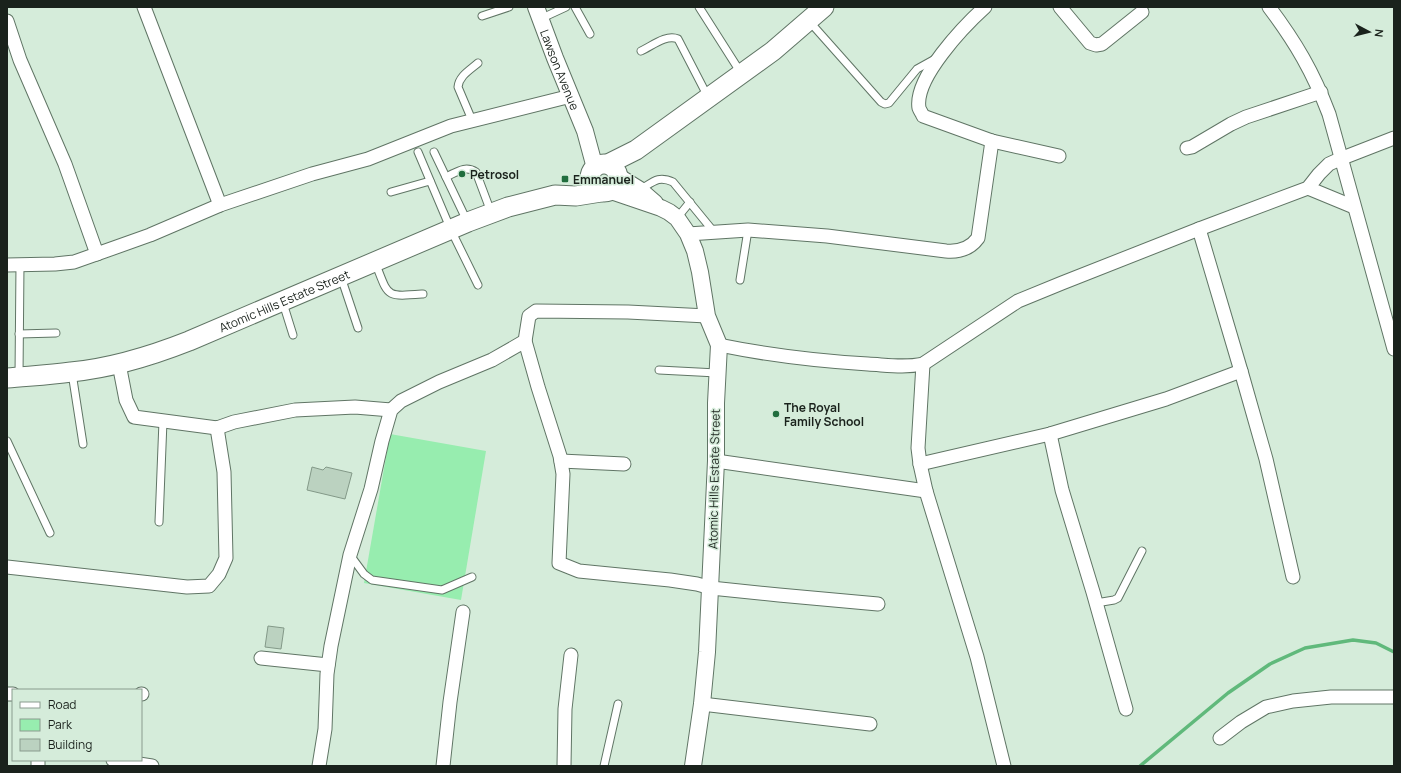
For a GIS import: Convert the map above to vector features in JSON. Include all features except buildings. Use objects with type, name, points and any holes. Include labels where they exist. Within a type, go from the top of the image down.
[{"type":"main road","points":[[606,175],[636,150],[741,73],[774,51],[824,7]]},
{"type":"main road","name":"Atomic Hills Estate Street","points":[[13,378],[72,372],[119,364],[142,358],[189,341],[492,213],[554,195],[576,196],[606,175]]},
{"type":"street","points":[[144,7],[220,205]]},
{"type":"street","points":[[985,7],[969,22],[939,57],[925,81],[919,100],[919,109],[924,116],[992,141],[1059,156]]},
{"type":"street","points":[[1060,7],[1090,43],[1096,45],[1102,44],[1122,30],[1142,12]]},
{"type":"street","points":[[1269,7],[1299,49],[1321,92],[1329,114],[1340,159],[1394,349]]},
{"type":"street","name":"Lawson Avenue","points":[[538,13],[585,131],[606,175]]},
{"type":"street","points":[[7,21],[20,60],[65,164],[97,254]]},
{"type":"street","points":[[1187,148],[1192,147],[1246,117],[1321,92]]},
{"type":"street","points":[[7,265],[74,262],[150,235],[220,205],[312,174],[368,159],[451,126],[520,110],[571,96]]},
{"type":"street","points":[[719,345],[756,353],[819,361],[907,367],[923,364],[1018,301],[1199,229],[1308,188],[1329,164],[1394,138]]},
{"type":"street","points":[[688,234],[748,230],[827,236],[946,251],[967,248],[974,244],[978,238],[992,141]]},
{"type":"street","name":"Atomic Hills Estate Street","points":[[606,175],[640,190],[661,208]]},
{"type":"street","name":"Atomic Hills Estate Street","points":[[606,175],[670,212],[677,218],[688,234],[695,251],[700,272],[707,316],[719,345],[711,588],[702,704],[693,766]]},
{"type":"street","points":[[1308,188],[1354,207]]},
{"type":"street","points":[[1199,229],[1242,372],[1266,459],[1293,577]]},
{"type":"street","points":[[707,316],[544,310],[529,316],[525,341],[563,474],[559,563],[579,571],[670,580],[697,584],[711,588],[779,596],[878,604]]},
{"type":"street","points":[[320,766],[325,729],[328,665],[350,555],[371,489],[391,410],[401,401],[439,382],[492,360],[525,341]]},
{"type":"street","points":[[119,364],[126,400],[134,418],[217,428],[234,422],[295,410],[355,407],[391,410]]},
{"type":"street","points":[[923,364],[918,448],[920,464],[926,492],[976,657],[1004,766]]},
{"type":"street","points":[[920,464],[1050,434],[1166,399],[1242,372]]},
{"type":"street","points":[[7,567],[187,587],[209,586],[219,574],[226,558],[224,472],[217,428]]},
{"type":"street","points":[[1050,434],[1064,498],[1126,709]]},
{"type":"street","points":[[560,461],[624,464]]},
{"type":"street","points":[[716,461],[926,492]]},
{"type":"street","points":[[443,766],[450,696],[463,612]]},
{"type":"street","points":[[564,766],[565,710],[571,655]]},
{"type":"street","points":[[261,658],[328,665]]},
{"type":"street","points":[[1220,738],[1241,722],[1266,707],[1293,701],[1331,697],[1394,697]]},
{"type":"street","points":[[702,704],[870,724]]},
{"type":"street","points":[[120,761],[152,766]]},
{"type":"lane","points":[[482,16],[509,7]]},
{"type":"lane","points":[[538,13],[566,7]]},
{"type":"lane","points":[[575,7],[590,34]]},
{"type":"lane","points":[[699,7],[741,73]]},
{"type":"lane","points":[[809,20],[881,102],[885,104],[917,69],[939,57]]},
{"type":"lane","points":[[641,51],[668,38],[673,37],[678,39],[708,98]]},
{"type":"lane","points":[[472,120],[458,87],[462,76],[478,63]]},
{"type":"lane","points":[[418,152],[451,230],[478,286]]},
{"type":"lane","points":[[434,152],[468,222]]},
{"type":"lane","points":[[446,177],[466,168],[476,172],[492,213]]},
{"type":"lane","points":[[640,190],[660,178],[665,178],[673,182],[714,232]]},
{"type":"lane","points":[[391,192],[430,181]]},
{"type":"lane","points":[[677,218],[690,202]]},
{"type":"lane","points":[[740,280],[748,230]]},
{"type":"lane","points":[[375,262],[387,292],[392,295],[399,296],[423,294]]},
{"type":"lane","points":[[13,378],[19,334],[20,264]]},
{"type":"lane","points":[[341,277],[358,328]]},
{"type":"lane","points":[[283,301],[293,334]]},
{"type":"lane","points":[[19,334],[56,333]]},
{"type":"lane","points":[[659,370],[717,373]]},
{"type":"lane","points":[[72,372],[83,444]]},
{"type":"lane","points":[[158,522],[163,421]]},
{"type":"lane","points":[[7,441],[50,533]]},
{"type":"lane","points":[[1096,603],[1118,598],[1142,551]]},
{"type":"lane","points":[[350,555],[364,574],[372,580],[442,590],[472,577]]},
{"type":"lane","points":[[604,766],[618,704]]},
{"type":"green space","points":[[390,434],[486,451],[461,600],[364,583]]},
{"type":"waterway","points":[[1140,766],[1228,693],[1270,664],[1305,648],[1353,640],[1376,643],[1394,652]]},
{"type":"place","name":"Petrosol","points":[[462,174]]},
{"type":"place","name":"Emmanuel","points":[[565,179]]},
{"type":"place","name":"The Royal Family School","points":[[776,414]]}]
